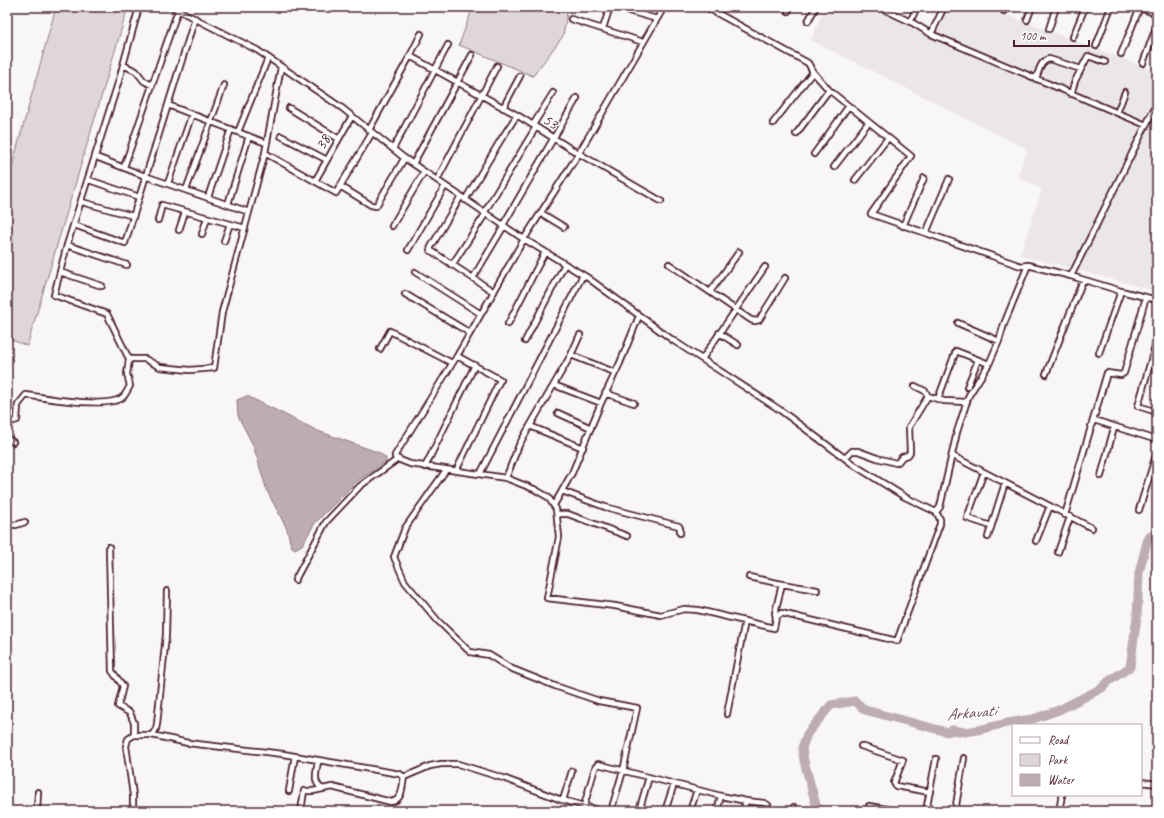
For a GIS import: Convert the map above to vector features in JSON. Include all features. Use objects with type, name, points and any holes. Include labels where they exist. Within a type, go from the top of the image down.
[{"type":"street","points":[[7,423],[17,420],[18,404],[26,395],[53,399],[105,403],[122,397],[130,386],[126,374],[129,359],[107,314],[54,295],[67,245],[96,157],[139,7]]},
{"type":"street","points":[[172,7],[257,50],[352,116],[404,159],[503,226],[583,275],[674,341],[780,410],[854,465],[898,493],[936,512],[940,519],[940,524],[897,640],[781,613],[776,618]]},
{"type":"street","points":[[603,28],[610,7]]},
{"type":"street","points":[[614,7],[657,19]]},
{"type":"street","points":[[295,580],[326,522],[360,486],[396,457],[458,356],[524,239],[579,154],[664,7]]},
{"type":"street","points":[[706,7],[808,63],[813,72],[829,90],[848,107],[911,156],[870,214],[1021,266],[1028,265],[1157,300]]},
{"type":"street","points":[[808,21],[816,7]]},
{"type":"street","points":[[879,7],[931,34],[1146,125]]},
{"type":"street","points":[[910,22],[917,7]]},
{"type":"street","points":[[931,34],[944,7]]},
{"type":"street","points":[[1027,20],[1032,7]]},
{"type":"street","points":[[1049,29],[1056,7]]},
{"type":"street","points":[[1073,37],[1085,7]]},
{"type":"street","points":[[1096,46],[1111,7]]},
{"type":"street","points":[[1121,54],[1139,7],[1157,14]]},
{"type":"street","points":[[124,168],[178,10]]},
{"type":"street","points":[[74,225],[125,243],[195,18]]},
{"type":"street","points":[[571,19],[643,42]]},
{"type":"street","points":[[1143,63],[1157,25]]},
{"type":"street","points":[[265,153],[336,193],[421,34]]},
{"type":"street","points":[[392,149],[448,45]]},
{"type":"street","points":[[413,164],[472,55]]},
{"type":"street","name":"53","points":[[410,56],[481,95],[661,201]]},
{"type":"street","points":[[1071,94],[1075,81],[1088,56],[1105,62]]},
{"type":"street","points":[[238,132],[268,58]]},
{"type":"street","points":[[1036,79],[1041,64],[1044,60],[1049,59],[1081,69]]},
{"type":"street","points":[[123,65],[136,71],[144,81],[152,86]]},
{"type":"street","points":[[437,180],[497,66]]},
{"type":"street","points":[[129,359],[145,359],[160,367],[190,370],[214,368],[222,312],[265,153],[281,67]]},
{"type":"street","points":[[773,123],[813,72]]},
{"type":"street","points":[[503,108],[520,76]]},
{"type":"street","points":[[186,190],[224,85]]},
{"type":"street","points":[[796,134],[829,90]]},
{"type":"street","points":[[1117,113],[1125,92]]},
{"type":"street","points":[[452,265],[485,213],[553,93]]},
{"type":"street","points":[[473,278],[577,98]]},
{"type":"street","points":[[1071,276],[1157,103]]},
{"type":"street","points":[[168,105],[266,143]]},
{"type":"street","points":[[814,154],[848,107]]},
{"type":"street","points":[[289,108],[339,139]]},
{"type":"street","points":[[168,184],[192,114]]},
{"type":"street","name":"38","points":[[314,180],[352,116]]},
{"type":"street","points":[[494,292],[430,250],[517,116]]},
{"type":"street","points":[[834,167],[868,122]]},
{"type":"street","points":[[208,197],[232,129]]},
{"type":"street","points":[[228,204],[249,136]]},
{"type":"street","points":[[281,136],[327,160]]},
{"type":"street","points":[[855,180],[888,138]]},
{"type":"street","points":[[96,157],[145,176],[249,212]]},
{"type":"street","points":[[340,186],[371,205],[376,206],[404,159]]},
{"type":"street","points":[[392,226],[424,172]]},
{"type":"street","points":[[903,226],[924,178]]},
{"type":"street","points":[[89,180],[139,197]]},
{"type":"street","points":[[926,233],[949,180]]},
{"type":"street","points":[[408,250],[445,186]]},
{"type":"street","points":[[82,202],[133,216]]},
{"type":"street","points":[[158,220],[162,205],[245,228]]},
{"type":"street","points":[[179,230],[185,212]]},
{"type":"street","points":[[541,213],[564,227]]},
{"type":"street","points":[[202,234],[207,218]]},
{"type":"street","points":[[224,241],[230,224]]},
{"type":"street","points":[[67,245],[127,266]]},
{"type":"street","points":[[508,324],[545,252]]},
{"type":"street","points":[[710,292],[739,252]]},
{"type":"street","points":[[525,341],[565,264]]},
{"type":"street","points":[[669,264],[751,320],[755,321],[759,320],[786,278]]},
{"type":"street","points":[[936,512],[940,507],[953,456],[957,432],[967,402],[989,364],[1028,265]]},
{"type":"street","points":[[702,359],[765,267]]},
{"type":"street","points":[[60,272],[102,286]]},
{"type":"street","points":[[415,272],[481,314]]},
{"type":"street","points":[[480,474],[583,275]]},
{"type":"street","points":[[1046,374],[1083,280]]},
{"type":"street","points":[[1099,353],[1121,291]]},
{"type":"street","points":[[405,294],[470,333]]},
{"type":"street","points":[[1065,515],[1107,373],[1121,375],[1124,373],[1146,297]]},
{"type":"street","points":[[554,505],[572,473],[639,316]]},
{"type":"street","points":[[958,323],[999,341]]},
{"type":"street","points":[[380,349],[390,331],[452,364]]},
{"type":"street","points":[[719,333],[738,345]]},
{"type":"street","points":[[506,478],[519,445],[554,385],[580,335]]},
{"type":"street","points":[[1157,339],[1138,406],[1157,412]]},
{"type":"street","points":[[938,399],[956,352],[989,364]]},
{"type":"street","points":[[570,355],[614,372]]},
{"type":"street","points":[[456,471],[501,380],[458,356]]},
{"type":"street","points":[[967,387],[978,360]]},
{"type":"street","points":[[425,466],[475,365]]},
{"type":"street","points":[[554,385],[601,402]]},
{"type":"street","points":[[915,386],[925,391],[928,396],[944,400],[967,402]]},
{"type":"street","points":[[605,393],[634,403]]},
{"type":"street","points":[[845,458],[852,451],[858,451],[896,463],[902,457],[908,455],[910,437],[909,427],[928,396]]},
{"type":"street","points":[[558,413],[591,428]]},
{"type":"street","points":[[1094,420],[1114,428],[1157,440]]},
{"type":"street","points":[[530,426],[583,448]]},
{"type":"street","points":[[1101,476],[1114,428]]},
{"type":"street","points":[[7,438],[13,442]]},
{"type":"street","points":[[1139,510],[1157,452]]},
{"type":"street","points":[[953,456],[1092,528]]},
{"type":"street","points":[[396,457],[410,464],[506,478],[534,489],[548,497],[556,509],[559,537],[547,598],[615,606],[661,615],[684,609],[698,610],[774,628],[776,618],[775,613],[782,584]]},
{"type":"street","points":[[446,470],[404,528],[394,557],[405,582],[438,621],[470,652],[489,655],[510,668],[555,686],[599,701],[638,708],[623,770],[611,811]]},
{"type":"street","points":[[984,472],[967,518],[991,526]]},
{"type":"street","points":[[988,537],[1005,483]]},
{"type":"street","points":[[562,491],[605,506],[679,526],[680,533]]},
{"type":"street","points":[[1036,541],[1050,506]]},
{"type":"street","points":[[557,514],[568,514],[627,536]]},
{"type":"street","points":[[1058,552],[1070,517]]},
{"type":"street","points":[[7,524],[16,525],[25,522]]},
{"type":"street","points":[[109,547],[112,671],[123,686],[118,706],[130,713],[134,723],[134,735]]},
{"type":"street","points":[[750,577],[817,590]]},
{"type":"street","points":[[152,735],[157,724],[166,635],[167,591]]},
{"type":"street","points":[[727,714],[745,621]]},
{"type":"street","points":[[133,811],[133,795],[126,746],[128,739],[134,735],[152,735],[188,743],[295,756],[400,774],[404,777]]},
{"type":"street","points":[[862,746],[904,760],[894,783],[896,786],[930,792]]},
{"type":"street","points":[[289,791],[295,756]]},
{"type":"street","points":[[955,811],[964,758]]},
{"type":"street","points":[[926,811],[936,759]]},
{"type":"street","points":[[318,760],[316,781],[322,790]]},
{"type":"street","points":[[404,777],[430,766],[441,764],[458,764],[503,778],[563,800],[602,811]]},
{"type":"street","points":[[584,806],[596,766],[601,765],[721,796],[767,804],[767,811]]},
{"type":"street","points":[[563,800],[572,771]]},
{"type":"street","points":[[301,811],[304,791],[322,790],[332,787],[396,802],[400,797],[404,777]]},
{"type":"street","points":[[639,811],[649,777]]},
{"type":"street","points":[[1142,782],[1157,784]]},
{"type":"street","points":[[665,811],[674,784]]},
{"type":"street","points":[[690,811],[697,790]]},
{"type":"street","points":[[37,811],[38,792]]},
{"type":"street","points":[[717,811],[721,796]]},
{"type":"street","points":[[1059,811],[1062,796]]},
{"type":"street","points":[[742,811],[746,801]]},
{"type":"street","points":[[869,806],[898,811]]},
{"type":"shaded area","points":[[825,7],[871,7],[927,31],[942,7],[986,7],[1157,72],[1157,291],[1020,255],[1042,189],[1018,177],[1027,149],[811,40]]},
{"type":"green space","points":[[56,7],[128,7],[27,346],[7,338],[7,184]]},
{"type":"green space","points":[[473,7],[568,7],[563,36],[533,76],[459,45]]},
{"type":"water","points":[[247,396],[318,431],[380,453],[386,458],[386,462],[356,482],[315,523],[302,545],[295,549],[291,546],[287,529],[267,491],[253,445],[238,416],[237,400]]},
{"type":"waterway","name":"Arkavati","points":[[819,811],[804,761],[802,748],[807,734],[831,705],[855,701],[865,710],[947,732],[952,730],[965,732],[1033,719],[1059,710],[1102,688],[1109,681],[1130,667],[1137,617],[1139,573],[1148,538],[1157,532]]}]
